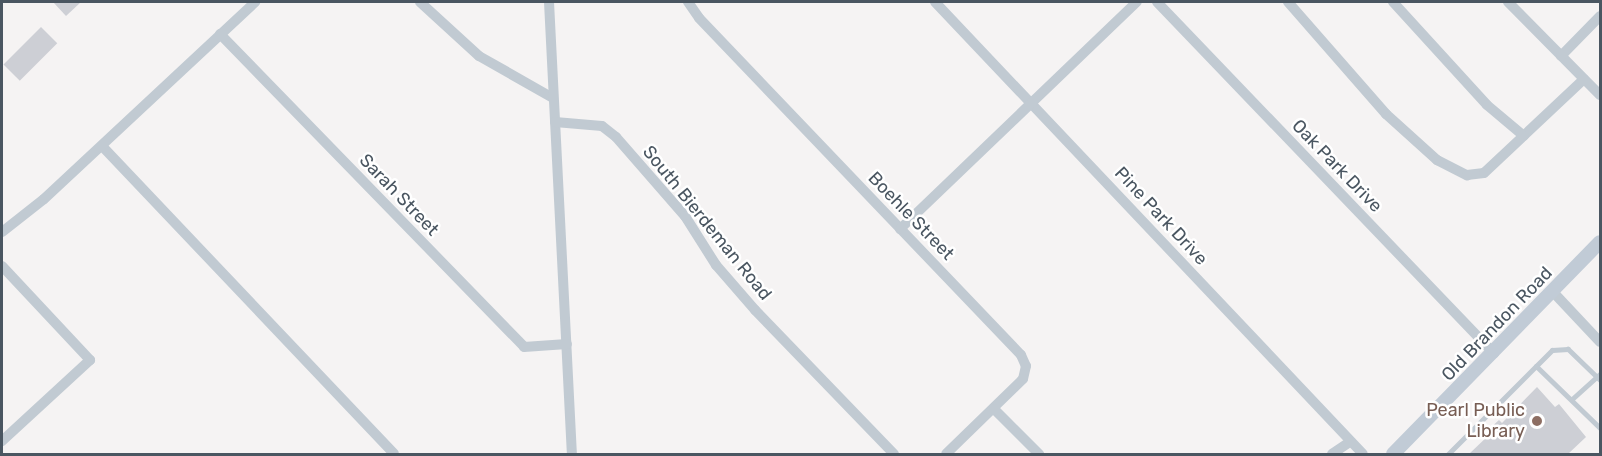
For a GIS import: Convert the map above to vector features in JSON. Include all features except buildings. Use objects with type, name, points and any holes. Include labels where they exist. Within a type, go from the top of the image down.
[{"type":"street","points":[[2,232],[102,146],[255,2]]},
{"type":"street","points":[[420,2],[479,56],[553,98]]},
{"type":"street","points":[[549,2],[572,454]]},
{"type":"street","name":"Boehle Street","points":[[688,2],[699,18],[1021,355],[1026,366],[1023,379],[946,454]]},
{"type":"street","name":"Pine Park Drive","points":[[935,2],[1363,454]]},
{"type":"street","points":[[900,229],[1030,101],[1137,2]]},
{"type":"street","name":"Oak Park Drive","points":[[1157,2],[1494,354]]},
{"type":"street","points":[[1288,2],[1386,114],[1437,160],[1467,175],[1484,173],[1584,79]]},
{"type":"street","points":[[1393,2],[1488,105],[1524,136]]},
{"type":"street","points":[[1508,2],[1600,95]]},
{"type":"street","points":[[1561,56],[1600,16]]},
{"type":"street","name":"Sarah Street","points":[[220,34],[524,347],[567,344]]},
{"type":"street","name":"South Bierdeman Road","points":[[555,122],[602,126],[616,137],[685,216],[716,265],[755,310],[894,454]]},
{"type":"street","points":[[102,146],[394,454]]},
{"type":"street","name":"Old Brandon Road","points":[[1393,454],[1554,293],[1600,242]]},
{"type":"street","points":[[2,266],[90,360],[2,441]]},
{"type":"street","points":[[1554,293],[1600,342]]},
{"type":"street","points":[[994,409],[1039,454]]},
{"type":"street","points":[[1332,454],[1350,442]]},
{"type":"lane","points":[[1448,454],[1552,350],[1568,350],[1600,377],[1572,399]]},
{"type":"lane","points":[[1536,366],[1600,428]]},
{"type":"place","name":"Pearl Public Library","points":[[1537,421]]}]
